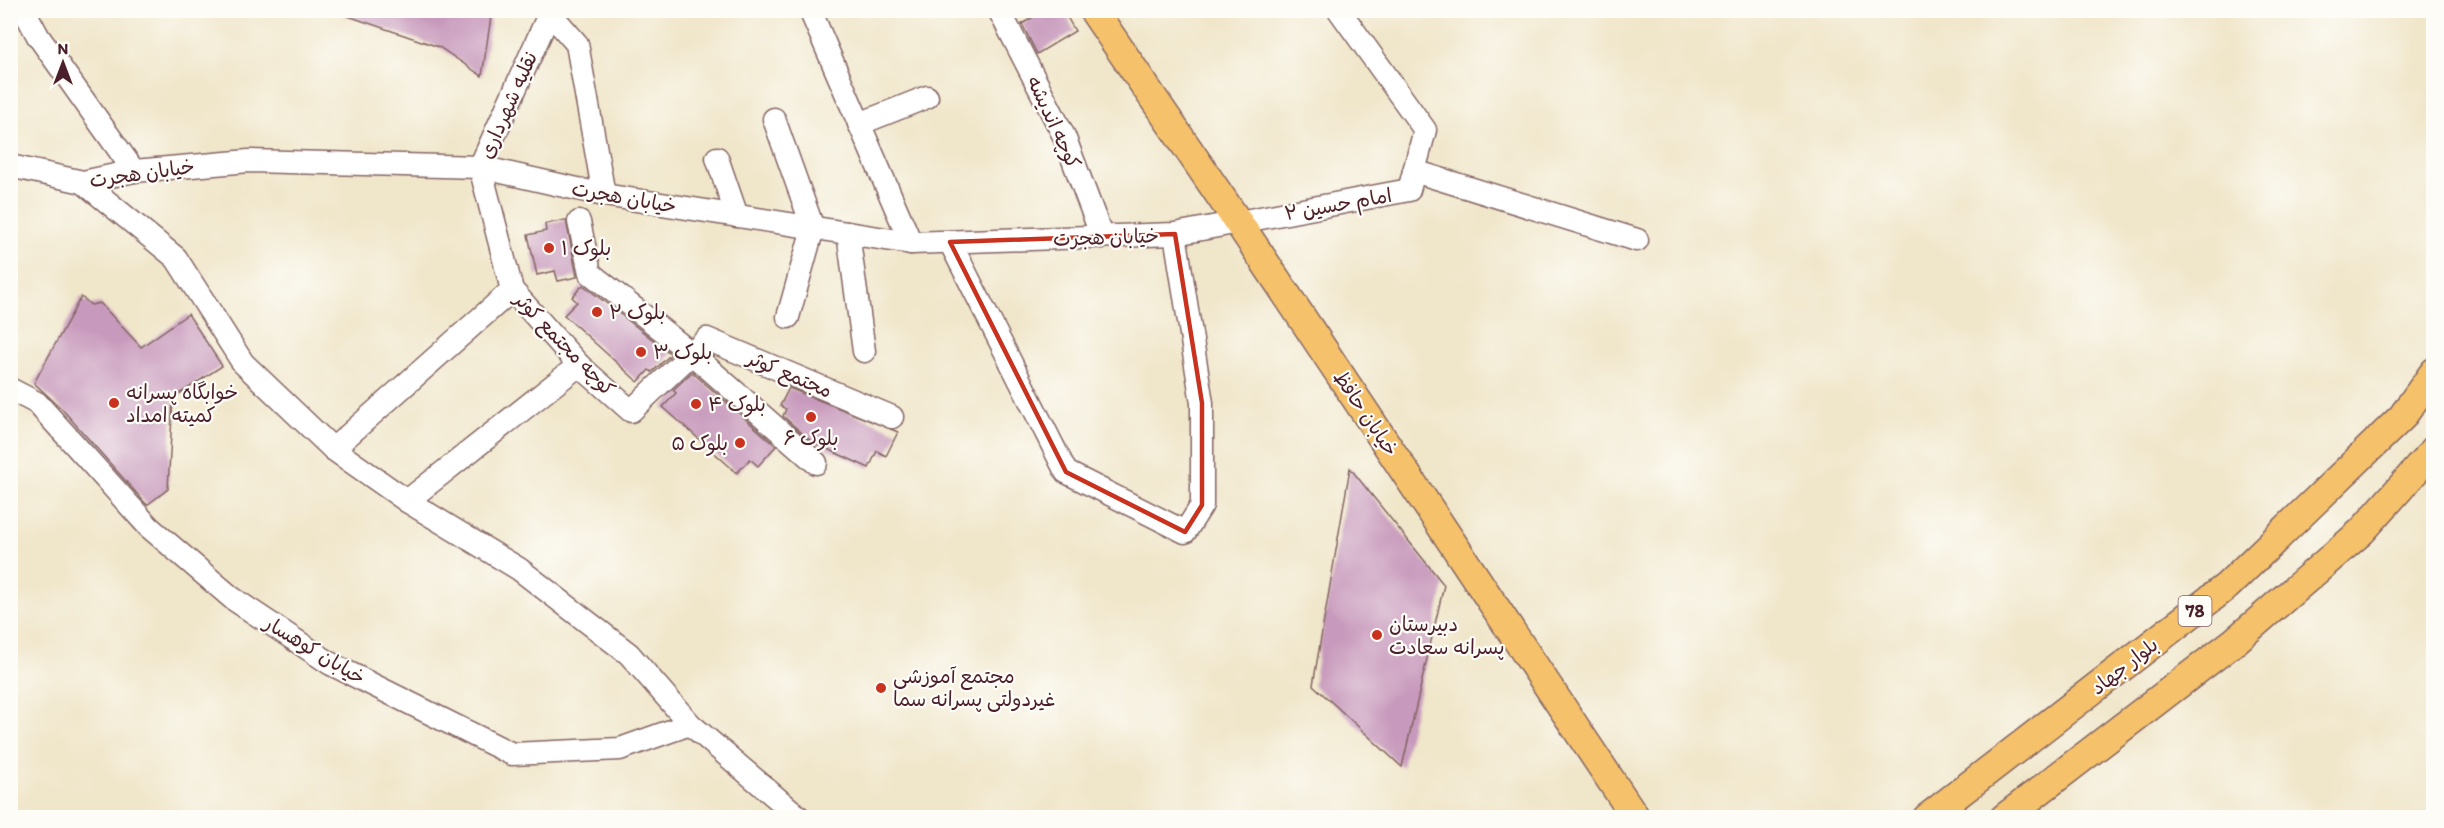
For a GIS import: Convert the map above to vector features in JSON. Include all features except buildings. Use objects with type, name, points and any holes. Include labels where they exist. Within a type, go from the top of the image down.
[{"type":"main road","name":"خیابان حافظ","points":[[1093,10],[1238,222],[1636,818]]},
{"type":"main road","name":"بلوار جهاد","points":[[1927,818],[2227,586],[2402,417],[2433,372]]},
{"type":"main road","name":"78","points":[[2004,818],[2235,641],[2362,531],[2433,450]]},
{"type":"street","points":[[24,10],[38,36],[134,171]]},
{"type":"street","points":[[810,10],[910,243]]},
{"type":"street","name":"کوچه اندیشه","points":[[999,10],[1064,136],[1102,237]]},
{"type":"street","name":"امام حسین ۲","points":[[1238,222],[1409,190],[1425,130],[1340,10]]},
{"type":"street","points":[[550,12],[577,44],[604,195]]},
{"type":"street","name":"نقلیه شهرداری","points":[[480,167],[550,12]]},
{"type":"street","points":[[10,24],[38,36]]},
{"type":"street","points":[[859,124],[927,97]]},
{"type":"street","points":[[774,119],[813,228],[788,317]]},
{"type":"street","points":[[717,158],[737,216]]},
{"type":"street","name":"خیابان هجرت","points":[[10,166],[83,182],[134,171],[249,160],[480,167],[604,195],[910,243],[1175,234],[1238,222]]},
{"type":"street","name":"کوچه مجتمع کوثر","points":[[480,167],[512,290],[579,365],[631,411]]},
{"type":"street","points":[[1414,171],[1636,240]]},
{"type":"street","points":[[83,182],[176,258],[243,363],[333,449],[407,501],[519,569],[629,654],[690,724],[800,818]]},
{"type":"street","name":"مجتمع کوثر","points":[[579,222],[590,273],[691,353],[816,463]]},
{"type":"street","points":[[848,233],[864,351]]},
{"type":"street","points":[[950,242],[1066,472],[1185,532],[1202,505],[1202,403],[1175,234]]},
{"type":"street","points":[[333,449],[512,290]]},
{"type":"street","name":"مجتمع کوثر","points":[[631,411],[707,339],[892,417]]},
{"type":"street","points":[[407,501],[579,365]]},
{"type":"street","name":"خیابان کوهسار","points":[[10,389],[37,403],[149,527],[232,598],[331,664],[512,754],[620,749],[690,724]]},
{"type":"highlighted area","points":[[1175,234],[1202,403],[1202,505],[1185,532],[1066,472],[950,242]]},
{"type":"place","name":"بلوک ۱","points":[[549,248]]},
{"type":"place","name":"بلوک ۲","points":[[597,312]]},
{"type":"place","name":"بلوک ۳","points":[[641,352]]},
{"type":"place","name":"خوابگاه پسرانه کمیته امداد","points":[[114,403]]},
{"type":"place","name":"بلوک ۴","points":[[696,404]]},
{"type":"place","name":"بلوک ۶","points":[[811,417]]},
{"type":"place","name":"بلوک ۵","points":[[740,443]]},
{"type":"place","name":"دبیرستان پسرانه سعادت","points":[[1377,635]]},
{"type":"place","name":"مجتمع آموزشی غیردولتی پسرانه سما","points":[[881,688]]}]
